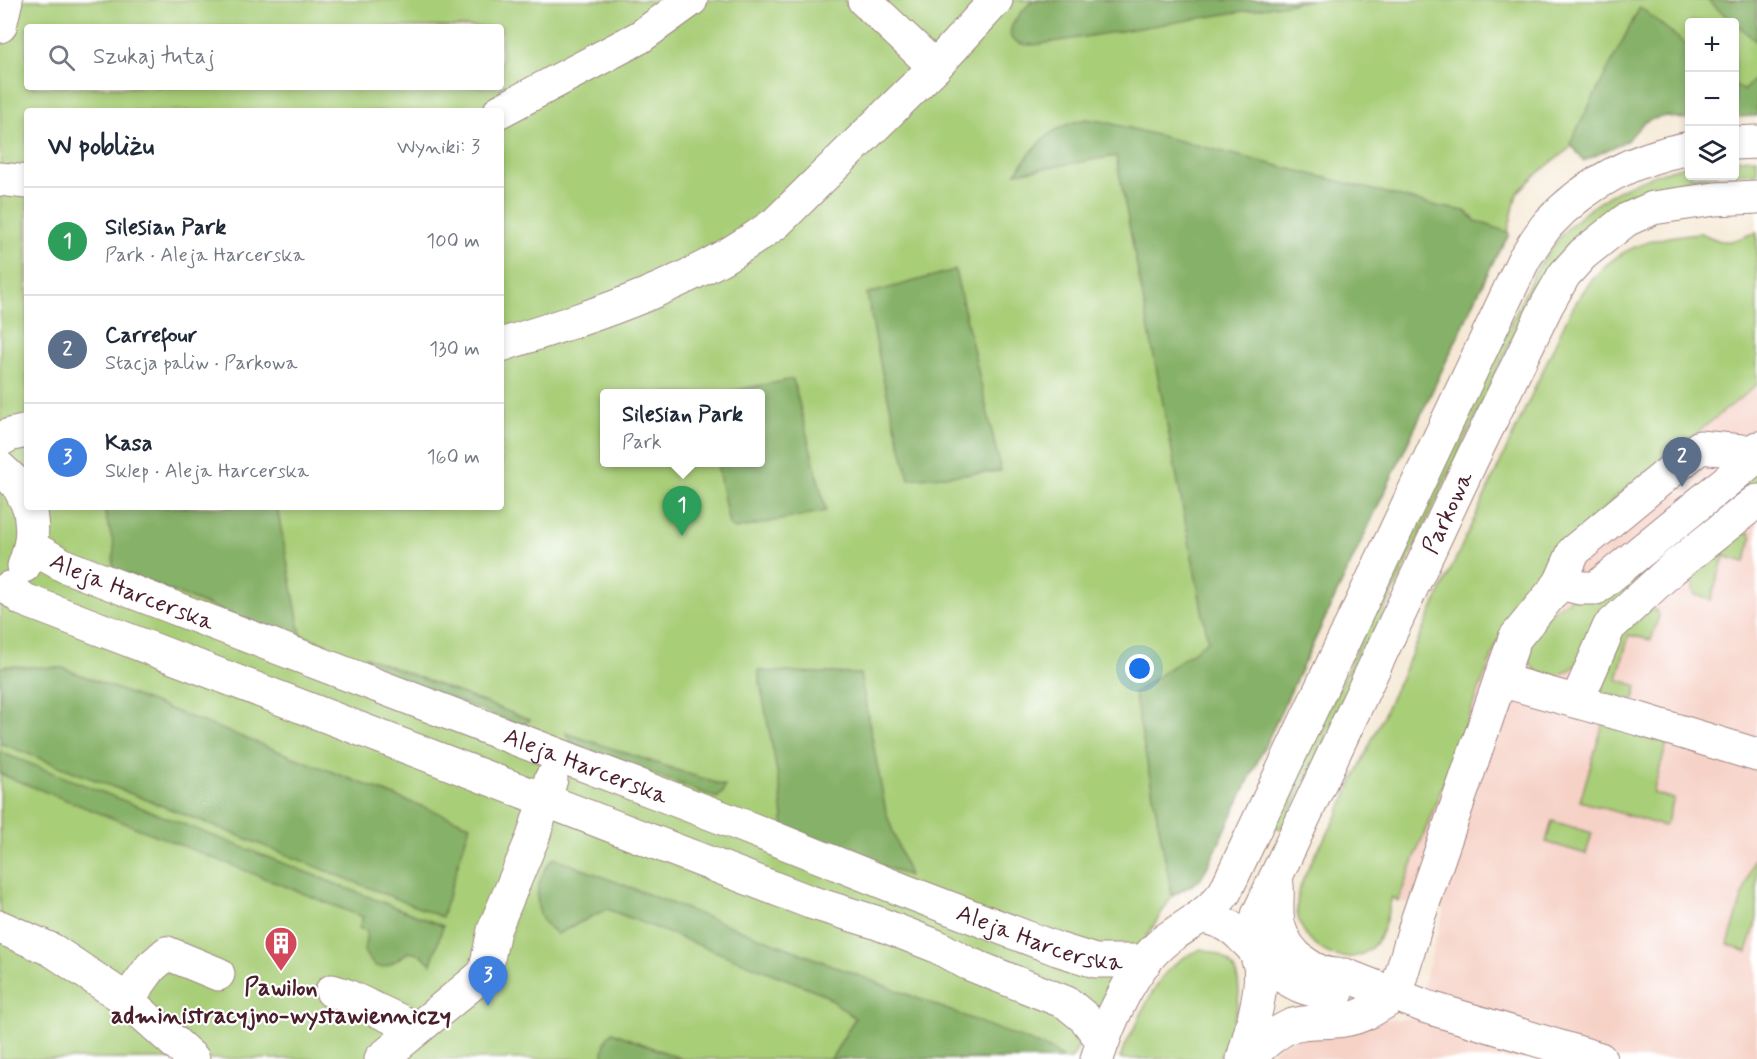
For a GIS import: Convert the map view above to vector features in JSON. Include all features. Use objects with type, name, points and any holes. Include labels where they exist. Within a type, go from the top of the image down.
[{"type":"street","points":[[0,26],[6,0]]},
{"type":"street","points":[[504,109],[640,37],[691,0]]},
{"type":"street","points":[[864,0],[935,67]]},
{"type":"street","points":[[504,344],[642,297],[689,277],[746,244],[776,223],[935,67],[996,0]]},
{"type":"street","points":[[1739,143],[1757,142]]},
{"type":"street","name":"Parkowa","points":[[1100,1050],[1128,989],[1146,961],[1167,939],[1215,906],[1226,889],[1524,259],[1547,226],[1568,205],[1592,187],[1616,171],[1646,158],[1685,149]]},
{"type":"street","points":[[0,179],[24,182]]},
{"type":"street","name":"Parkowa","points":[[1245,1059],[1260,980],[1257,956],[1258,915],[1472,459],[1542,314],[1564,275],[1583,254],[1626,220],[1653,208],[1715,199],[1757,197]]},
{"type":"street","points":[[0,440],[24,432]]},
{"type":"street","points":[[1245,1059],[1278,1032],[1291,1026],[1304,1022],[1346,1020],[1368,1013],[1395,996],[1405,960],[1515,638],[1560,582],[1580,588],[1596,588],[1750,462],[1754,450]]},
{"type":"street","points":[[0,468],[14,481],[24,496]]},
{"type":"street","points":[[1576,701],[1609,627],[1673,568],[1757,501]]},
{"type":"street","points":[[5,592],[22,571],[31,547],[29,510]]},
{"type":"street","name":"Aleja Harcerska","points":[[31,547],[65,566],[1087,960],[1146,961]]},
{"type":"street","name":"Aleja Harcerska","points":[[5,592],[810,902],[885,926],[936,946],[967,963],[1067,1003],[1085,1018],[1100,1050]]},
{"type":"street","points":[[1500,680],[1757,755]]},
{"type":"street","points":[[350,724],[366,682]]},
{"type":"street","points":[[381,1059],[485,973],[494,930],[533,837],[560,756]]},
{"type":"street","points":[[737,873],[753,830]]},
{"type":"street","points":[[1276,880],[1279,927],[1283,937],[1295,953],[1308,965],[1323,973],[1345,975],[1427,1007],[1600,1059]]},
{"type":"street","points":[[1202,917],[1225,923],[1257,956],[1290,982],[1319,992],[1349,991],[1405,960]]},
{"type":"street","points":[[0,927],[52,950],[127,1000],[193,1059]]},
{"type":"street","points":[[127,1000],[151,967],[167,953],[218,974]]},
{"type":"street","points":[[332,992],[345,995],[417,1029]]},
{"type":"shaded area","points":[[1757,385],[1757,1059],[1267,1059],[1281,1043],[1380,1020],[1414,1018],[1444,910],[1398,901],[1498,641],[1614,498]]},
{"type":"green space","points":[[0,0],[1757,0],[1757,97],[1739,99],[1739,18],[1685,18],[1685,101],[1635,106],[1570,148],[1517,193],[1509,235],[1493,262],[1211,860],[1200,880],[1172,896],[1071,1059],[0,1059]]},
{"type":"green space","points":[[1033,0],[1312,0],[1042,44],[1020,44],[1011,38],[1011,27]]},
{"type":"green space","points":[[1707,0],[1757,0],[1757,42],[1739,27],[1739,18],[1728,18]]},
{"type":"green space","points":[[1640,7],[1685,44],[1685,119],[1666,116],[1649,120],[1643,123],[1628,140],[1584,161],[1570,143]]},
{"type":"green space","points":[[1757,76],[1757,116],[1739,117],[1739,88],[1743,91]]},
{"type":"green space","points":[[1086,119],[1465,211],[1476,221],[1508,232],[1509,235],[1493,262],[1211,860],[1200,880],[1172,896],[1134,693],[1208,641],[1116,156],[1016,173],[1030,153],[1045,138],[1063,126]]},
{"type":"green space","points":[[1757,158],[1757,173],[1739,174],[1739,159]]},
{"type":"green space","points":[[1685,166],[1685,180],[1691,180],[1652,190],[1612,210],[1576,237],[1543,277],[1283,828],[1276,828],[1274,824],[1535,272],[1563,233],[1581,216],[1609,196],[1656,175]]},
{"type":"green space","points":[[1700,233],[1717,240],[1728,241],[1757,233],[1757,385],[1614,498],[1498,641],[1398,901],[1392,897],[1379,938],[1371,948],[1360,955],[1336,956],[1324,951],[1305,934],[1300,922],[1297,899],[1304,876],[1334,822],[1568,316],[1580,295],[1593,279],[1621,254],[1655,240]]},
{"type":"green space","points":[[955,270],[1001,471],[909,479],[883,378],[867,294]]},
{"type":"green space","points":[[793,379],[826,511],[735,529],[729,525],[718,467],[765,467],[765,389],[742,389]]},
{"type":"green space","points":[[1757,470],[1757,487],[1575,666],[1553,676],[1539,673],[1534,668],[1526,652],[1546,615]]},
{"type":"green space","points":[[104,510],[278,510],[301,635],[326,644],[317,647],[113,569],[114,545]]},
{"type":"green space","points":[[1744,533],[1750,533],[1752,538],[1745,562],[1724,556],[1711,600],[1695,595],[1693,586],[1695,577],[1701,569],[1718,552]]},
{"type":"green space","points":[[1650,610],[1656,610],[1659,616],[1651,640],[1629,635],[1617,679],[1637,686],[1634,699],[1602,693],[1620,635]]},
{"type":"green space","points":[[366,657],[530,720],[522,726],[370,666]]},
{"type":"green space","points":[[5,666],[63,668],[470,825],[442,917],[0,743],[0,668]]},
{"type":"green space","points":[[758,671],[860,674],[886,812],[909,876],[784,828],[780,788]]},
{"type":"green space","points":[[1603,724],[1667,743],[1653,793],[1674,799],[1666,825],[1580,801]]},
{"type":"green space","points":[[566,733],[725,786],[717,798],[573,744]]},
{"type":"green space","points":[[0,752],[443,926],[431,964],[422,955],[409,952],[385,966],[375,965],[364,951],[367,931],[359,928],[363,917],[0,774]]},
{"type":"green space","points":[[1552,821],[1592,833],[1586,854],[1546,842]]},
{"type":"green space","points":[[554,858],[1052,1050],[1064,1059],[831,1059],[855,1018],[822,993],[607,909],[557,934],[543,921],[537,896],[544,872]]},
{"type":"green space","points":[[1754,859],[1757,859],[1757,919],[1747,952],[1728,944]]},
{"type":"green space","points":[[1201,949],[1220,955],[1232,965],[1238,978],[1237,1011],[1219,1059],[1120,1059],[1160,980],[1177,962]]},
{"type":"green space","points":[[612,1032],[682,1059],[603,1059],[604,1044]]},
{"type":"place","name":"Carrefour","points":[[1682,487]]},
{"type":"place","name":"Silesian Park","points":[[682,536]]},
{"type":"place","name":"Pawilon administracyjno-wystawienniczy","points":[[281,972]]},
{"type":"place","name":"Kasa","points":[[488,1006]]}]
